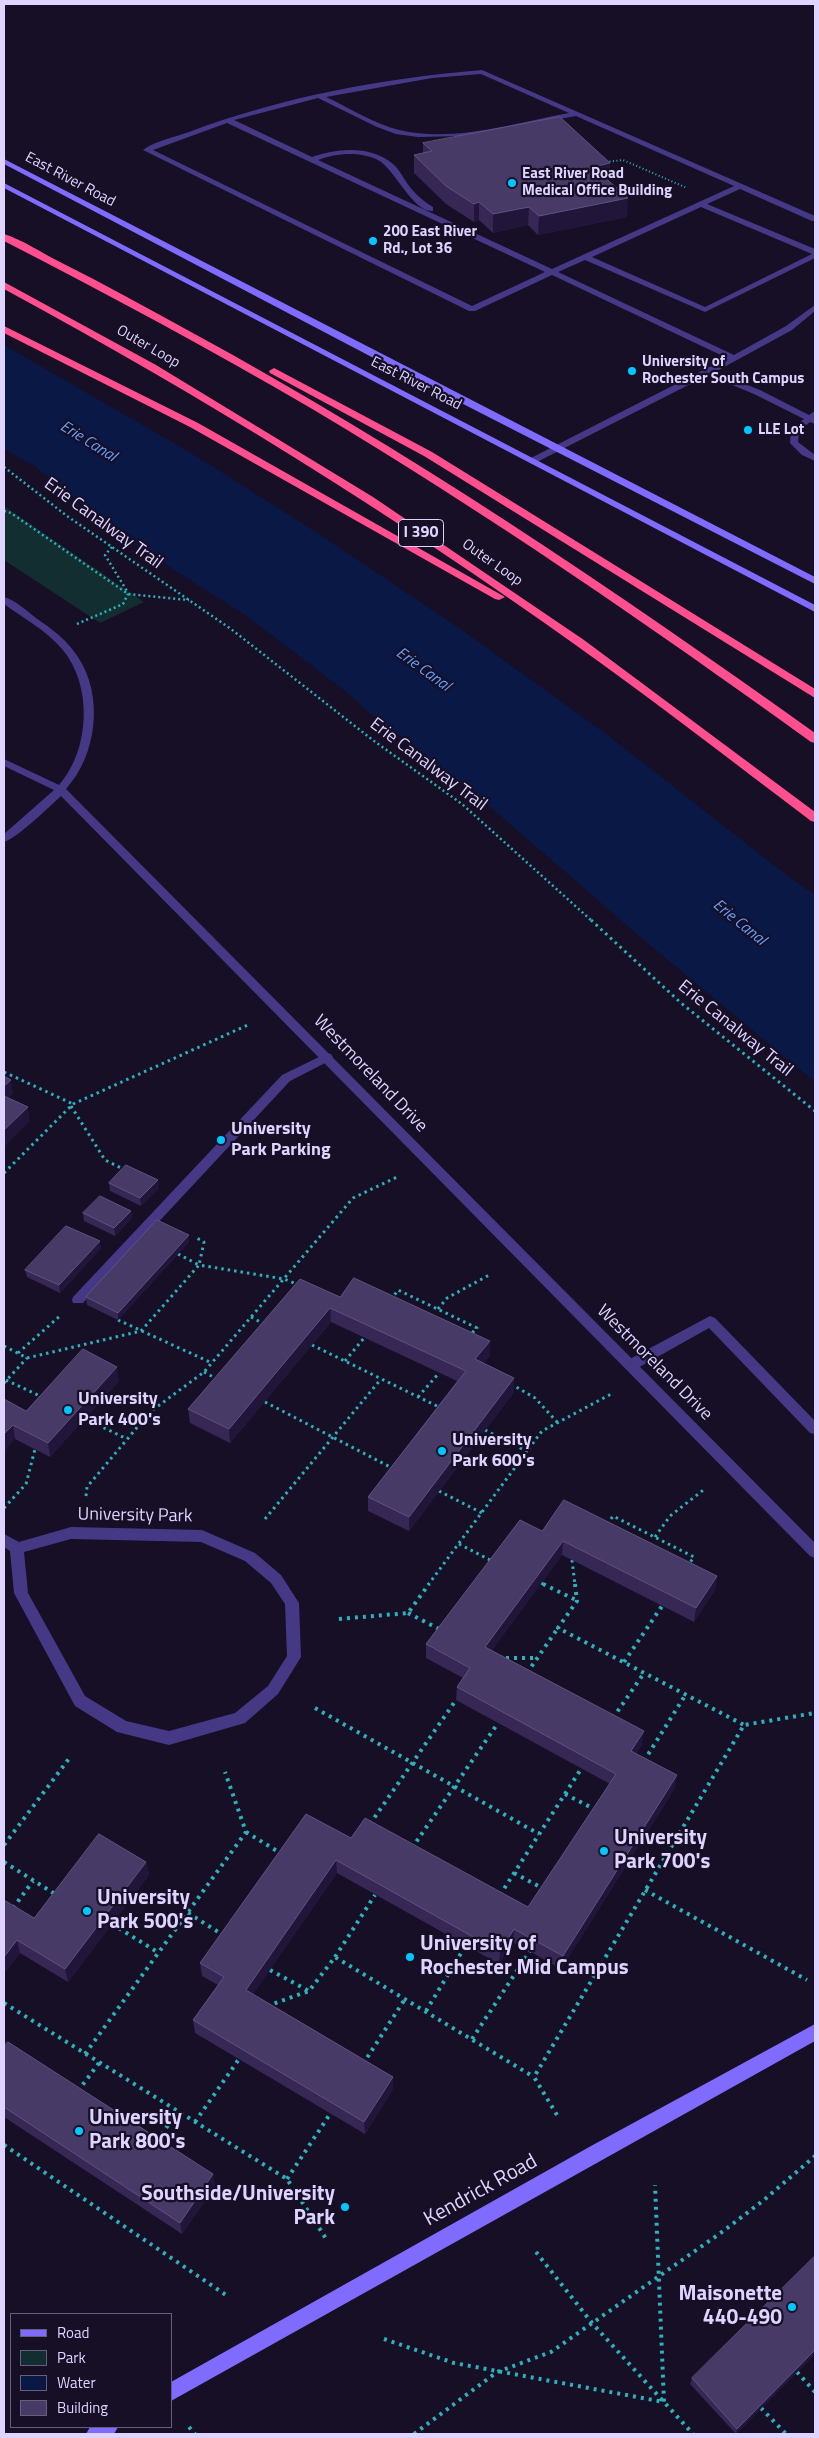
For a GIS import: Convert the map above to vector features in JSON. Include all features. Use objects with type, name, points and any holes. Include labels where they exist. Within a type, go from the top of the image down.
[{"type":"highway","name":"Outer Loop","points":[[4,237],[140,307],[292,392],[459,494],[631,607],[815,738]]},
{"type":"highway","name":"Outer Loop","points":[[4,285],[139,359],[278,441],[438,544],[580,643],[815,818]]},
{"type":"highway","points":[[140,307],[283,375],[407,441],[815,694]]},
{"type":"highway","points":[[4,329],[234,447],[580,643]]},
{"type":"street","points":[[740,186],[472,309],[147,150],[227,120],[319,96],[432,76],[482,72],[815,219]]},
{"type":"street","points":[[319,96],[398,132],[424,136],[455,135],[576,114]]},
{"type":"street","points":[[227,120],[734,358]]},
{"type":"street","points":[[313,159],[332,152],[356,152],[380,158],[392,167],[406,187],[420,202],[452,225]]},
{"type":"street","name":"East River Road","points":[[4,161],[815,581]]},
{"type":"street","name":"East River Road","points":[[4,185],[815,609]]},
{"type":"street","points":[[701,204],[815,253]]},
{"type":"street","points":[[585,257],[705,310],[815,253]]},
{"type":"street","points":[[532,461],[734,358],[789,328],[815,307]]},
{"type":"street","points":[[708,372],[813,418],[796,430],[794,443],[805,453],[815,458]]},
{"type":"street","points":[[4,600],[66,646],[83,674],[88,714],[84,746],[74,772],[60,789],[4,839]]},
{"type":"street","name":"Westmoreland Drive","points":[[4,762],[60,789],[815,1552]]},
{"type":"street","points":[[78,1300],[286,1078],[327,1057]]},
{"type":"street","points":[[630,1365],[710,1321],[815,1429]]},
{"type":"street","name":"University Park","points":[[71,1533],[202,1536],[250,1558],[276,1579],[292,1603],[294,1657],[273,1690],[240,1718],[169,1738],[122,1727],[80,1700],[21,1593],[17,1548],[71,1533]]},
{"type":"street","points":[[4,1540],[17,1548]]},
{"type":"street","name":"Kendrick Road","points":[[172,2391],[597,2152],[815,2032]]},
{"type":"street","points":[[95,2434],[107,2428]]},
{"type":"path","points":[[598,164],[623,160],[689,189]]},
{"type":"path","name":"Erie Canalway Trail","points":[[4,467],[112,547],[231,629],[374,740],[462,804],[513,848],[681,1003],[815,1111]]},
{"type":"path","points":[[4,511],[11,513],[128,594],[190,600]]},
{"type":"path","points":[[112,547],[105,555],[128,594]]},
{"type":"path","points":[[78,623],[123,604],[128,594]]},
{"type":"path","points":[[4,1173],[72,1105],[250,1024]]},
{"type":"path","points":[[4,1072],[72,1105],[105,1160],[128,1171]]},
{"type":"path","points":[[86,1496],[87,1486],[150,1412],[204,1372],[353,1198],[397,1178]]},
{"type":"path","points":[[50,1401],[5,1382],[27,1358],[141,1331],[199,1265],[204,1242],[195,1237]]},
{"type":"path","points":[[178,1254],[199,1265],[284,1279],[300,1286]]},
{"type":"path","points":[[438,1309],[447,1298],[491,1274]]},
{"type":"path","points":[[390,1302],[398,1290],[477,1328],[467,1338]]},
{"type":"path","points":[[18,1353],[78,1300]]},
{"type":"path","points":[[251,1317],[272,1327]]},
{"type":"path","points":[[118,1320],[212,1363]]},
{"type":"path","points":[[345,1361],[364,1338]]},
{"type":"path","points":[[312,1345],[446,1410]]},
{"type":"path","points":[[4,1346],[27,1358]]},
{"type":"path","points":[[204,1372],[224,1383]]},
{"type":"path","points":[[418,1397],[439,1373]]},
{"type":"path","points":[[265,1519],[381,1379]]},
{"type":"path","points":[[504,1380],[535,1398],[558,1423]]},
{"type":"path","points":[[408,1613],[542,1431],[613,1393]]},
{"type":"path","points":[[265,1402],[399,1471]]},
{"type":"path","points":[[86,1419],[127,1439]]},
{"type":"path","points":[[485,1430],[528,1452]]},
{"type":"path","points":[[4,1508],[26,1484],[35,1449]]},
{"type":"path","points":[[655,1537],[670,1516],[706,1488]]},
{"type":"path","points":[[439,1492],[482,1513]]},
{"type":"path","points":[[604,1527],[613,1516],[694,1557],[686,1568]]},
{"type":"path","points":[[459,1544],[497,1564]]},
{"type":"path","points":[[522,1680],[577,1601],[572,1560]]},
{"type":"path","points":[[541,1583],[577,1601]]},
{"type":"path","points":[[624,1662],[662,1606]]},
{"type":"path","points":[[340,1619],[408,1613],[445,1633]]},
{"type":"path","points":[[558,1628],[744,1725],[815,1713]]},
{"type":"path","points":[[500,1655],[508,1659],[538,1658]]},
{"type":"path","points":[[608,1726],[644,1673]]},
{"type":"path","points":[[639,1770],[686,1694]]},
{"type":"path","points":[[365,1831],[456,1700]]},
{"type":"path","points":[[315,1708],[539,1834]]},
{"type":"path","points":[[408,1854],[498,1723]]},
{"type":"path","points":[[534,2077],[744,1725]]},
{"type":"path","points":[[4,1846],[71,1756]]},
{"type":"path","points":[[495,1902],[582,1769]]},
{"type":"path","points":[[225,1772],[246,1832],[286,1856]]},
{"type":"path","points":[[565,1794],[598,1811]]},
{"type":"path","points":[[85,2054],[246,1832]]},
{"type":"path","points":[[4,1862],[62,1898]]},
{"type":"path","points":[[514,1873],[547,1890]]},
{"type":"path","points":[[8,1914],[34,1881]]},
{"type":"path","points":[[645,1890],[807,1980]]},
{"type":"path","points":[[259,2009],[309,1991],[335,1957],[375,1895]]},
{"type":"path","points":[[188,1913],[228,1938]]},
{"type":"path","points":[[112,1924],[159,1953]]},
{"type":"path","points":[[426,2012],[466,1945]]},
{"type":"path","points":[[472,2039],[530,1951]]},
{"type":"path","points":[[335,1957],[534,2077],[557,2115]]},
{"type":"path","points":[[270,1970],[309,1991]]},
{"type":"path","points":[[360,2069],[405,1999]]},
{"type":"path","points":[[4,2003],[287,2180],[327,2240]]},
{"type":"path","points":[[195,2122],[239,2059]]},
{"type":"path","points":[[74,2095],[99,2063]]},
{"type":"path","points":[[154,2146],[178,2111]]},
{"type":"path","points":[[287,2180],[330,2114]]},
{"type":"path","points":[[4,2146],[226,2295]]},
{"type":"path","points":[[414,2434],[496,2372],[551,2352],[757,2205],[815,2156]]},
{"type":"path","points":[[655,2184],[664,2402]]},
{"type":"path","points":[[536,2252],[592,2323],[693,2434]]},
{"type":"path","points":[[384,2339],[454,2363],[664,2402]]},
{"type":"path","points":[[796,2372],[815,2392]]},
{"type":"path","points":[[762,2408],[786,2434]]},
{"type":"path","points":[[189,2427],[195,2434]]},
{"type":"green space","points":[[4,506],[144,602],[100,623],[4,560]]},
{"type":"water","name":"Erie Canal","points":[[4,345],[191,453],[316,532],[462,630],[609,736],[789,877],[815,895],[815,1082],[639,936],[480,798],[404,738],[389,730],[346,692],[248,617],[116,533],[36,467],[4,449]]},
{"type":"building","name":"East River Road Medical Office Building","points":[[560,117],[610,163],[593,167],[628,198],[539,216],[529,207],[493,214],[479,202],[474,204],[446,186],[414,155],[432,151],[423,143]]},
{"type":"building","points":[[4,1076],[11,1080],[4,1086]]},
{"type":"building","points":[[4,1096],[28,1107],[4,1130]]},
{"type":"building","points":[[126,1165],[158,1180],[140,1198],[109,1183]]},
{"type":"building","points":[[100,1196],[131,1211],[114,1228],[83,1213]]},
{"type":"building","points":[[157,1220],[189,1235],[118,1313],[86,1297]]},
{"type":"building","points":[[66,1226],[100,1241],[59,1285],[25,1270]]},
{"type":"building","points":[[354,1278],[490,1341],[475,1359],[514,1378],[409,1517],[368,1497],[466,1371],[330,1308],[229,1429],[188,1409],[300,1279],[340,1297]]},
{"type":"building","points":[[83,1349],[117,1367],[48,1443],[13,1425],[4,1434],[4,1399],[26,1411]]},
{"type":"building","points":[[564,1500],[717,1576],[696,1608],[563,1541],[485,1647],[644,1731],[631,1751],[677,1775],[563,1956],[514,1929],[500,1952],[336,1860],[246,1990],[393,2077],[364,2122],[193,2020],[224,1977],[200,1963],[306,1814],[351,1838],[365,1818],[528,1907],[616,1774],[457,1687],[470,1668],[426,1644],[520,1520],[542,1531]]},
{"type":"building","name":"University Park 500's","points":[[99,1834],[146,1862],[65,1969],[17,1940],[4,1957],[4,1900],[34,1918]]},
{"type":"building","name":"University Park 800's","points":[[8,2042],[213,2174],[180,2223],[4,2107],[4,2046]]},
{"type":"building","name":"Maisonette 440-490","points":[[815,2256],[815,2350],[737,2429],[692,2378]]},
{"type":"place","name":"East River Road Medical Office Building","points":[[512,183]]},
{"type":"place","name":"200 East River Rd., Lot 36","points":[[373,241]]},
{"type":"place","name":"University of Rochester South Campus","points":[[632,371]]},
{"type":"place","name":"LLE Lot","points":[[748,430]]},
{"type":"place","name":"University Park Parking","points":[[221,1140]]},
{"type":"place","name":"University Park 400's","points":[[68,1410]]},
{"type":"place","name":"University Park 600's","points":[[442,1451]]},
{"type":"place","name":"University Park 700's","points":[[604,1851]]},
{"type":"place","name":"University Park 500's","points":[[87,1911]]},
{"type":"place","name":"University of Rochester Mid Campus","points":[[410,1957]]},
{"type":"place","name":"University Park 800's","points":[[79,2131]]},
{"type":"place","name":"Southside/University Park","points":[[345,2207]]},
{"type":"place","name":"Maisonette 440-490","points":[[792,2307]]}]
